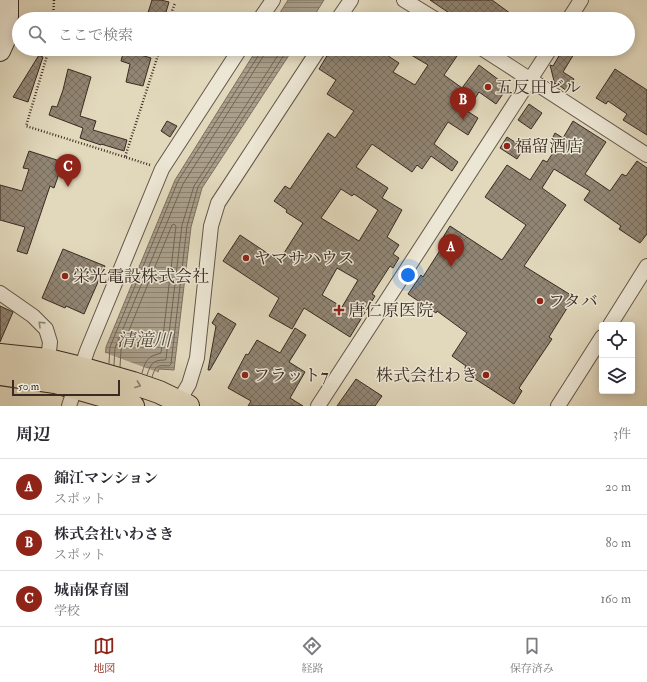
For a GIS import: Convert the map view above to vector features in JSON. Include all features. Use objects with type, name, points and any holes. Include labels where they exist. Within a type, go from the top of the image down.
[{"type":"highway","points":[[0,355],[48,360],[79,384],[133,406]]},
{"type":"highway","points":[[0,374],[79,384],[134,383],[159,392],[181,405]]},
{"type":"street","points":[[0,51],[5,40],[8,0]]},
{"type":"street","points":[[265,12],[273,0]]},
{"type":"street","points":[[343,12],[351,0]]},
{"type":"street","points":[[404,0],[423,12]]},
{"type":"street","points":[[573,12],[581,0]]},
{"type":"street","points":[[79,384],[92,339],[162,169],[235,56]]},
{"type":"street","points":[[181,405],[198,358],[211,226],[218,204],[314,56]]},
{"type":"street","points":[[494,56],[647,155]]},
{"type":"street","points":[[318,406],[545,56]]},
{"type":"street","points":[[612,322],[647,266]]},
{"type":"street","points":[[0,293],[33,316],[46,329],[50,342],[48,360]]},
{"type":"street","points":[[558,406],[599,342]]},
{"type":"path","points":[[53,12],[54,0]]},
{"type":"path","points":[[171,12],[174,3]]},
{"type":"path","points":[[47,56],[26,126],[162,169]]},
{"type":"path","points":[[125,157],[158,56]]},
{"type":"water","points":[[288,0],[324,0],[316,12],[280,12]]},
{"type":"water","name":"清滝川","points":[[253,56],[288,56],[202,188],[191,227],[174,370],[159,369],[146,406],[102,406],[106,347],[175,180]]},
{"type":"pier","points":[[103,352],[160,373],[148,406],[100,406]]},
{"type":"building","points":[[152,0],[169,2],[166,12],[148,12]]},
{"type":"building","points":[[430,0],[492,0],[508,12],[448,12]]},
{"type":"building","points":[[38,56],[43,57],[28,102],[13,97]]},
{"type":"building","points":[[122,56],[144,56],[151,58],[143,86],[126,82],[130,64],[121,61]]},
{"type":"building","points":[[327,56],[388,56],[399,63],[393,72],[415,85],[428,65],[413,56],[457,56],[444,75],[462,88],[479,65],[503,83],[505,91],[496,104],[479,92],[467,111],[478,118],[468,135],[448,122],[434,144],[458,162],[452,171],[431,156],[422,169],[417,165],[412,172],[372,144],[356,167],[388,188],[382,198],[402,210],[387,237],[399,245],[393,254],[399,258],[393,268],[390,266],[372,294],[375,296],[350,337],[304,308],[292,329],[269,316],[279,298],[223,261],[240,235],[279,261],[303,223],[286,212],[287,210],[274,201],[285,186],[290,189],[328,133],[335,138],[354,111],[327,94],[336,80],[319,69]],"holes":[[[341,189],[352,196],[354,194],[378,210],[359,241],[321,218]],[[337,268],[358,280],[342,307],[322,295]]]},
{"type":"building","points":[[559,56],[573,56],[563,72],[574,79],[567,91],[556,83],[555,85],[550,65],[553,66]]},
{"type":"building","points":[[68,69],[91,77],[80,116],[96,121],[93,130],[127,140],[124,151],[80,138],[83,128],[49,115],[52,106],[57,107]]},
{"type":"building","points":[[615,69],[647,90],[647,135],[623,120],[627,114],[608,101],[606,104],[596,98]]},
{"type":"building","points":[[529,104],[542,113],[531,129],[518,120]]},
{"type":"building","points":[[167,121],[177,126],[170,137],[161,131]]},
{"type":"building","points":[[573,121],[606,142],[585,174],[610,191],[622,174],[626,176],[637,161],[647,168],[647,234],[640,243],[619,229],[621,226],[584,200],[590,191],[554,169],[542,188],[566,205],[524,266],[574,297],[549,337],[552,339],[519,388],[522,391],[514,404],[463,371],[466,366],[452,356],[467,333],[437,311],[436,313],[408,294],[421,275],[423,277],[446,241],[442,239],[450,226],[502,260],[526,225],[485,197],[507,165],[530,180],[543,160],[547,162],[556,148],[550,143],[555,133],[563,138]]},
{"type":"building","points":[[507,137],[524,148],[517,159],[500,148]]},
{"type":"building","points":[[29,151],[63,162],[54,188],[50,186],[27,254],[17,251],[25,227],[0,220],[0,185],[22,191],[29,169],[23,168]]},
{"type":"building","name":"栄光電設株式会社","points":[[63,249],[105,266],[84,314],[42,298]]},
{"type":"building","points":[[0,306],[13,312],[0,342]]},
{"type":"building","points":[[218,313],[236,324],[210,370],[208,370],[216,326],[212,323]]},
{"type":"building","points":[[295,328],[306,335],[289,362],[305,372],[290,398],[303,406],[248,406],[251,401],[228,388],[246,354],[248,355],[257,340],[280,353]]},
{"type":"building","points":[[356,379],[382,396],[375,406],[337,406]]},
{"type":"place","name":"五反田ビル","points":[[488,87]]},
{"type":"place","name":"株式会社いわさき","points":[[463,120]]},
{"type":"place","name":"福留酒店","points":[[507,146]]},
{"type":"place","name":"城南保育園","points":[[68,187]]},
{"type":"place","name":"ヤマサハウス","points":[[246,258]]},
{"type":"place","name":"錦江マンション","points":[[451,267]]},
{"type":"place","name":"栄光電設株式会社","points":[[65,276]]},
{"type":"place","name":"フタバ","points":[[540,301]]},
{"type":"place","name":"唐仁原医院","points":[[339,310]]},
{"type":"place","name":"フラット7","points":[[245,375]]},
{"type":"place","name":"株式会社わき","points":[[486,375]]}]
